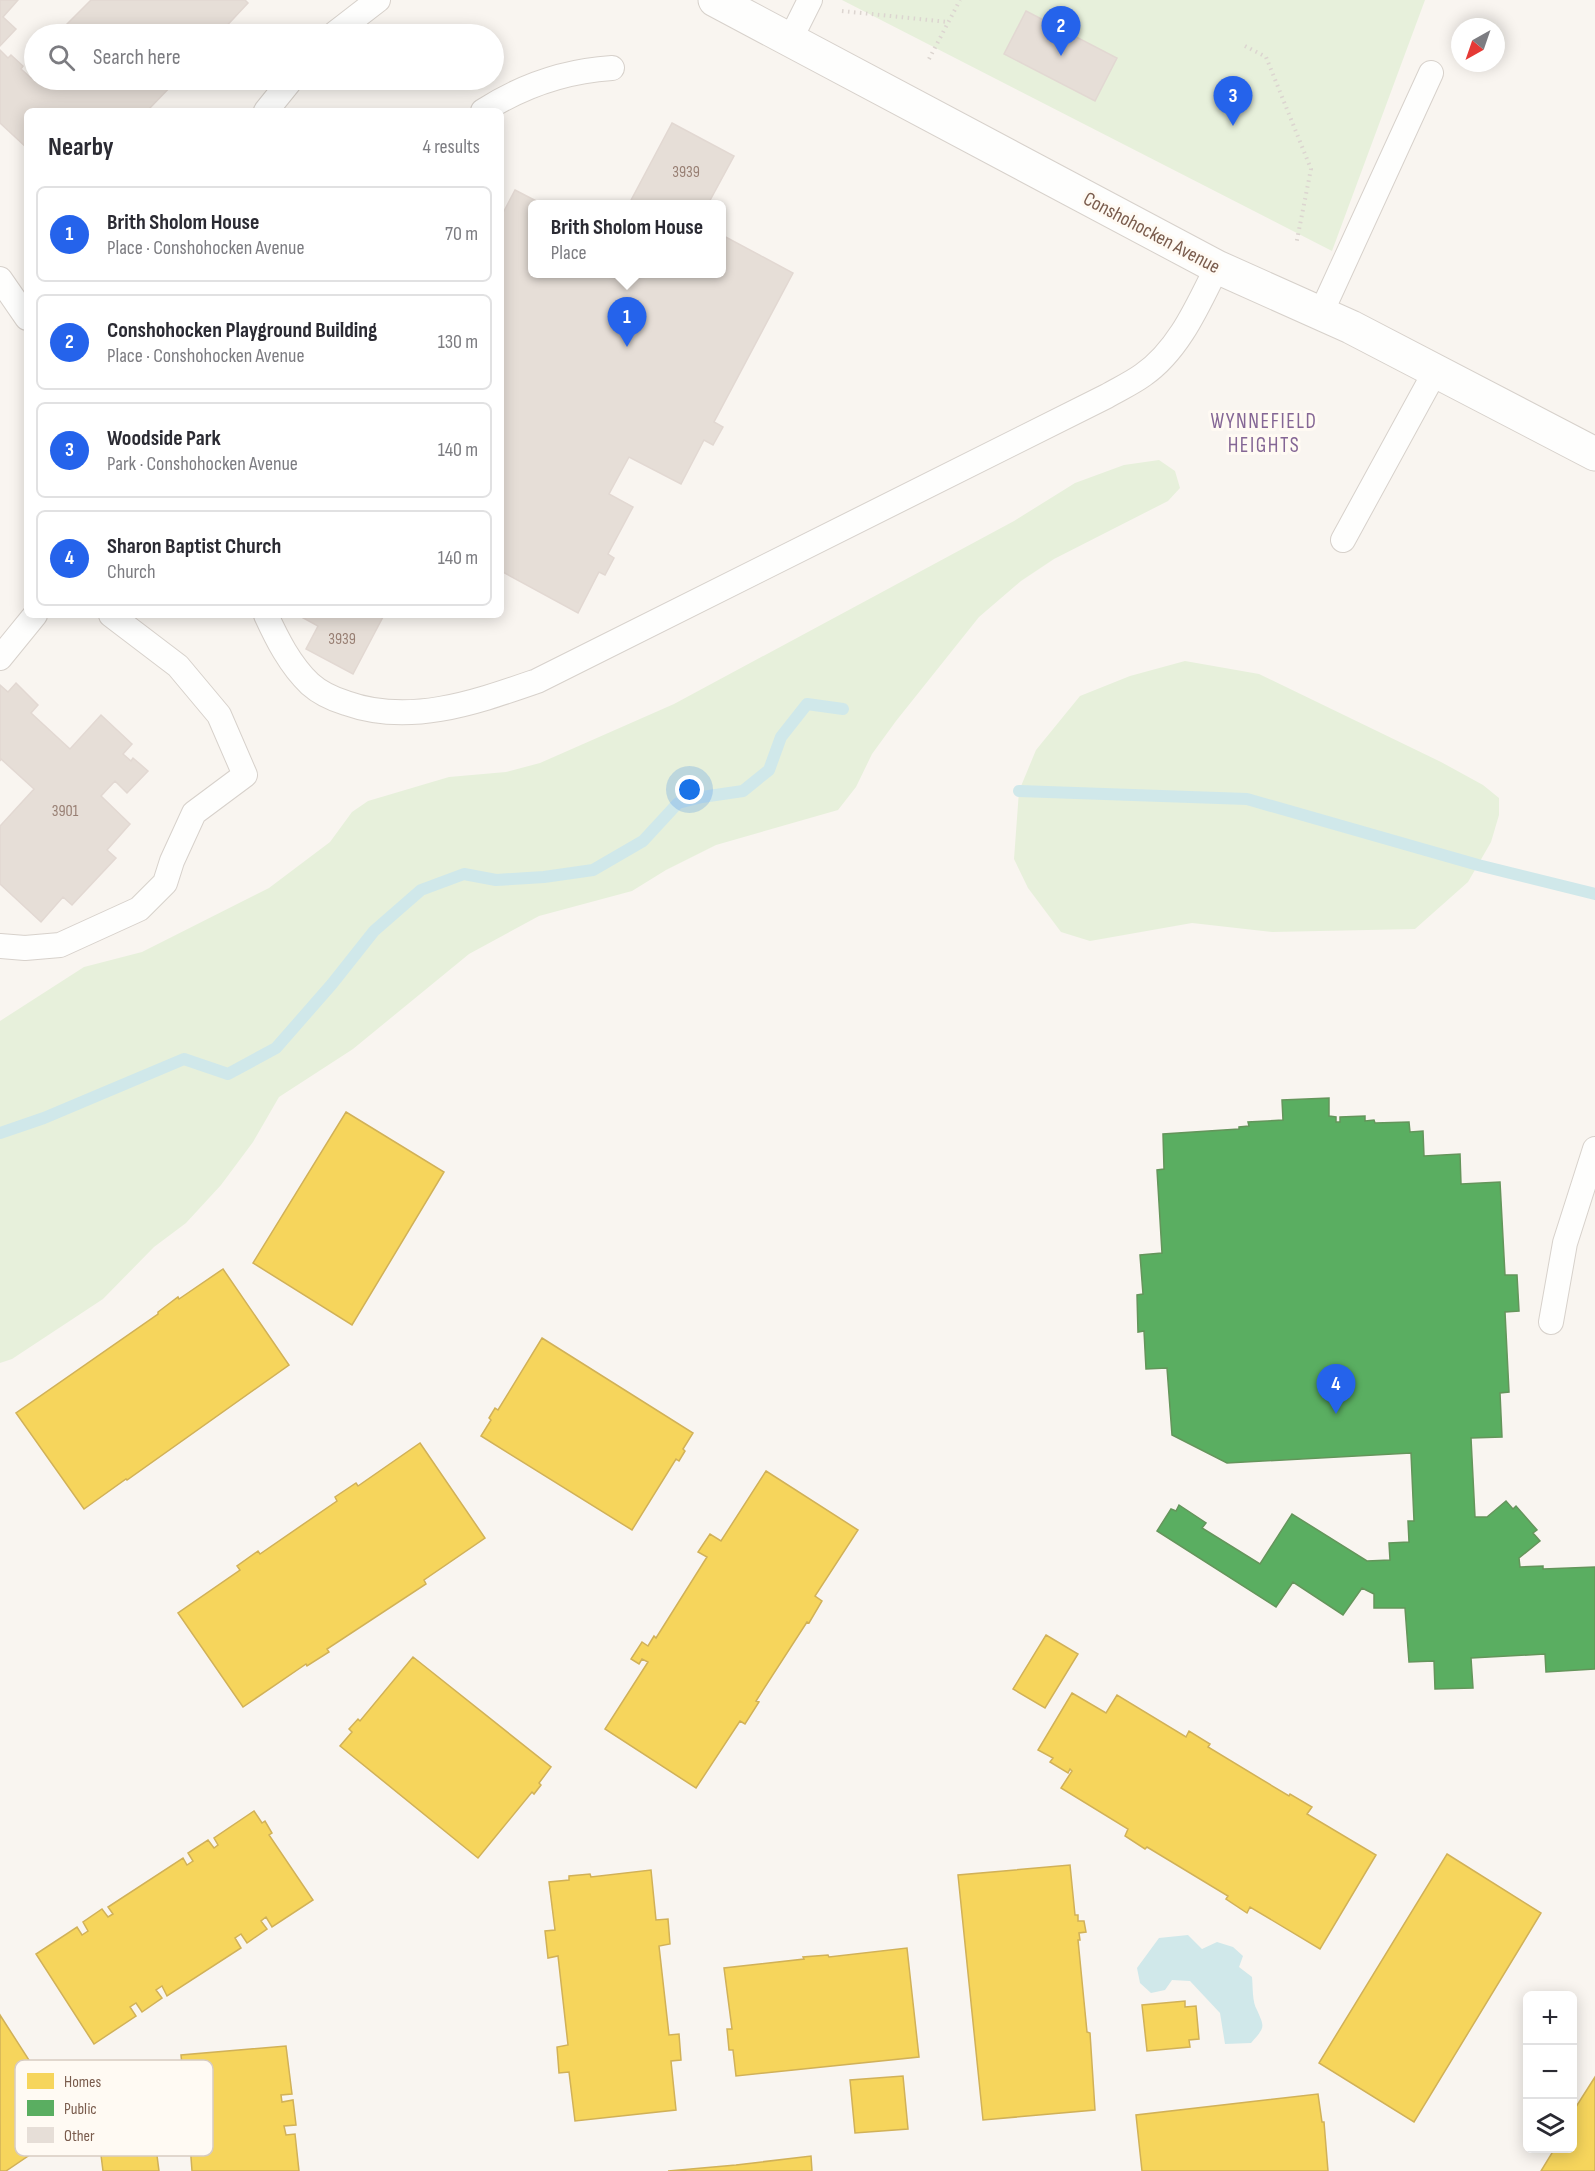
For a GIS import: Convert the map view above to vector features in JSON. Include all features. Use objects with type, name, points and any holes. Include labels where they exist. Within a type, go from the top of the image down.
[{"type":"street","name":"Conshohocken Avenue","points":[[715,0],[1217,267],[1321,313],[1594,449]]},
{"type":"lane","points":[[347,24],[378,0]]},
{"type":"lane","points":[[790,40],[810,0]]},
{"type":"lane","points":[[488,108],[533,84],[592,69],[612,68]]},
{"type":"lane","points":[[1321,313],[1431,73]]},
{"type":"lane","points":[[268,108],[283,90]]},
{"type":"lane","points":[[268,618],[295,667],[311,685],[332,698],[358,708],[384,713],[423,712],[478,701],[537,681],[1107,396],[1144,374],[1173,346],[1195,312],[1217,267]]},
{"type":"lane","points":[[0,279],[24,314]]},
{"type":"lane","points":[[1343,540],[1436,370]]},
{"type":"lane","points":[[0,658],[33,618]]},
{"type":"lane","points":[[0,946],[25,948],[60,945],[139,909],[165,883],[172,861],[194,813],[245,775],[219,715],[178,666],[115,618]]},
{"type":"lane","points":[[1551,1322],[1565,1243],[1595,1149]]},
{"type":"path","points":[[929,59],[960,0]]},
{"type":"path","points":[[838,10],[948,22]]},
{"type":"path","points":[[1245,46],[1266,57],[1311,169],[1296,245]]},
{"type":"green space","points":[[842,0],[1425,0],[1332,251]]},
{"type":"green space","points":[[1159,460],[1175,471],[1180,488],[1168,501],[1054,559],[1021,581],[979,617],[896,721],[872,754],[856,787],[838,810],[716,845],[666,870],[632,891],[539,916],[469,954],[353,1049],[279,1097],[253,1142],[221,1185],[186,1223],[154,1247],[103,1299],[12,1359],[0,1363],[0,1021],[84,967],[142,952],[269,888],[330,842],[352,812],[368,801],[449,777],[506,772],[540,763],[674,704],[1014,521],[1075,483],[1124,465]]},
{"type":"green space","points":[[1185,661],[1259,674],[1441,762],[1483,785],[1499,798],[1499,815],[1491,842],[1468,882],[1415,929],[1272,932],[1192,923],[1090,941],[1061,932],[1028,888],[1014,859],[1019,791],[1036,750],[1080,696],[1130,676]]},
{"type":"water","points":[[1188,1935],[1202,1949],[1217,1942],[1233,1947],[1243,1956],[1239,1967],[1252,1977],[1254,2003],[1262,2024],[1261,2030],[1251,2043],[1225,2044],[1220,2013],[1190,1981],[1172,1980],[1165,1990],[1151,1993],[1140,1983],[1137,1968],[1159,1938]]},
{"type":"building: Homes","points":[[346,1112],[444,1172],[352,1325],[253,1263]]},
{"type":"building: Homes","points":[[223,1269],[289,1365],[84,1509],[16,1413],[158,1314],[178,1297],[179,1299]]},
{"type":"building: Homes","points":[[542,1338],[693,1433],[679,1461],[676,1459],[632,1530],[481,1436],[495,1408],[498,1410]]},
{"type":"building: Homes","points":[[420,1443],[485,1538],[424,1580],[426,1584],[327,1649],[329,1652],[307,1666],[306,1664],[243,1707],[178,1613],[240,1570],[237,1566],[258,1551],[260,1554],[337,1501],[335,1497],[356,1483],[358,1486]]},
{"type":"building: Homes","points":[[766,1471],[858,1530],[815,1596],[822,1601],[809,1623],[807,1622],[756,1701],[759,1702],[745,1724],[740,1721],[696,1788],[605,1729],[648,1662],[642,1659],[639,1664],[631,1659],[642,1642],[648,1646],[654,1636],[656,1638],[707,1557],[698,1552],[710,1534],[721,1541]]},
{"type":"building: Homes","points":[[1046,1635],[1078,1654],[1045,1708],[1013,1689]]},
{"type":"building: Homes","points":[[413,1657],[551,1767],[534,1794],[532,1792],[478,1858],[340,1746],[352,1732],[349,1729],[358,1719],[360,1721]]},
{"type":"building: Homes","points":[[1072,1693],[1106,1713],[1117,1695],[1186,1737],[1189,1731],[1210,1744],[1208,1747],[1289,1796],[1290,1794],[1312,1807],[1307,1814],[1376,1855],[1320,1949],[1250,1907],[1247,1913],[1226,1899],[1228,1896],[1125,1836],[1128,1829],[1061,1788],[1072,1771],[1070,1769],[1068,1773],[1050,1762],[1053,1758],[1038,1750]]},
{"type":"building: Homes","points":[[254,1811],[262,1823],[265,1821],[272,1833],[269,1835],[313,1900],[272,1927],[266,1917],[261,1921],[267,1929],[247,1943],[241,1934],[235,1938],[241,1948],[167,1996],[162,1986],[156,1990],[162,1998],[142,2012],[136,2003],[130,2007],[136,2016],[94,2044],[36,1954],[77,1927],[82,1935],[88,1931],[83,1922],[102,1909],[108,1917],[113,1914],[108,1907],[183,1858],[187,1865],[193,1861],[188,1853],[208,1840],[214,1848],[218,1845],[214,1838]]},
{"type":"building: Homes","points":[[1447,1854],[1541,1913],[1414,2122],[1319,2063]]},
{"type":"building: Homes","points":[[1070,1865],[1075,1915],[1078,1915],[1078,1921],[1084,1921],[1086,1932],[1079,1933],[1080,1940],[1078,1940],[1087,2032],[1090,2033],[1095,2110],[983,2120],[958,1875]]},
{"type":"building: Homes","points":[[651,1870],[656,1920],[668,1919],[670,1944],[659,1946],[669,2035],[679,2034],[681,2060],[671,2061],[676,2110],[575,2121],[569,2072],[559,2073],[557,2047],[568,2045],[558,1956],[548,1958],[545,1931],[555,1930],[549,1882],[569,1880],[569,1876],[590,1874],[591,1877]]},
{"type":"building: Homes","points":[[907,1948],[919,2057],[736,2076],[733,2050],[729,2050],[727,2029],[732,2029],[724,1968],[804,1959],[803,1957],[828,1955],[829,1957]]},
{"type":"building: Homes","points":[[1185,2001],[1185,2007],[1196,2006],[1199,2039],[1189,2040],[1190,2047],[1147,2051],[1142,2005]]},
{"type":"building: Homes","points":[[0,2015],[29,2060],[15,2060],[15,2156],[28,2156],[6,2171],[0,2171]]},
{"type":"building: Homes","points":[[286,2046],[292,2094],[281,2095],[282,2102],[293,2100],[296,2125],[284,2126],[286,2135],[295,2134],[299,2171],[192,2171],[191,2156],[213,2156],[213,2060],[182,2060],[181,2055]]},
{"type":"building: Homes","points":[[903,2076],[908,2129],[855,2133],[850,2080]]},
{"type":"building: Homes","points":[[1595,2077],[1595,2171],[1541,2171],[1552,2153],[1577,2153],[1577,2105]]},
{"type":"building: Homes","points":[[1318,2094],[1322,2122],[1324,2122],[1328,2171],[1142,2171],[1136,2115]]},
{"type":"building: Homes","points":[[101,2156],[157,2156],[159,2171],[103,2171]]},
{"type":"building: Homes","points":[[811,2156],[812,2171],[668,2171],[736,2165]]},
{"type":"building: Public","points":[[1329,1098],[1329,1116],[1336,1117],[1336,1122],[1340,1122],[1340,1117],[1365,1116],[1365,1121],[1374,1120],[1375,1123],[1409,1122],[1410,1132],[1423,1131],[1424,1156],[1460,1154],[1461,1184],[1500,1182],[1505,1275],[1517,1275],[1519,1311],[1505,1312],[1509,1392],[1500,1393],[1502,1437],[1471,1438],[1475,1517],[1487,1517],[1506,1501],[1513,1509],[1516,1506],[1537,1530],[1533,1533],[1540,1541],[1519,1558],[1520,1567],[1543,1566],[1543,1569],[1595,1567],[1595,1669],[1546,1672],[1545,1654],[1471,1658],[1473,1688],[1435,1689],[1434,1661],[1409,1662],[1405,1608],[1374,1608],[1374,1594],[1362,1588],[1343,1615],[1293,1582],[1276,1607],[1157,1531],[1171,1509],[1176,1511],[1179,1505],[1206,1523],[1202,1528],[1260,1564],[1292,1514],[1367,1561],[1390,1560],[1389,1543],[1409,1542],[1408,1521],[1414,1521],[1411,1453],[1227,1463],[1172,1435],[1167,1368],[1146,1369],[1144,1331],[1138,1332],[1137,1295],[1143,1294],[1140,1255],[1162,1253],[1157,1170],[1164,1169],[1163,1134],[1239,1129],[1239,1127],[1249,1126],[1248,1122],[1283,1120],[1282,1100]]},
{"type":"building: Other","points":[[0,0],[18,0],[3,17],[16,29],[0,46]]},
{"type":"building: Other","points":[[91,0],[245,0],[248,3],[228,24],[67,24]]},
{"type":"building: Other","points":[[1026,11],[1117,58],[1095,101],[1004,54]]},
{"type":"building: Other","points":[[0,50],[8,58],[11,55],[23,66],[21,69],[24,72],[24,90],[167,90],[150,108],[24,108],[24,145],[0,123]]},
{"type":"building: Other","points":[[672,123],[734,156],[710,200],[631,200]]},
{"type":"building: Other","points":[[515,190],[534,200],[528,200],[528,278],[726,278],[726,237],[793,273],[714,422],[723,427],[713,445],[704,440],[681,484],[629,457],[609,494],[633,507],[608,554],[614,558],[605,575],[599,572],[578,613],[504,573],[504,211]]},
{"type":"building: Other","points":[[303,618],[382,618],[353,674],[306,649],[318,626]]},
{"type":"building: Other","points":[[16,683],[38,705],[31,713],[70,749],[101,715],[132,744],[123,754],[131,761],[133,758],[148,771],[127,793],[115,781],[101,796],[130,824],[107,850],[116,858],[72,905],[63,897],[41,922],[0,884],[0,826],[34,789],[1,759],[0,761],[0,685],[8,692]]},
{"type":"waterway","points":[[0,1133],[44,1118],[184,1059],[228,1074],[276,1048],[332,984],[374,931],[421,890],[464,874],[496,880],[544,877],[593,870],[643,841],[678,803],[743,791],[769,770],[781,737],[807,704],[843,709]]},
{"type":"waterway","points":[[1019,791],[1247,799],[1478,865],[1595,894]]},
{"type":"place","name":"Conshohocken Playground Building","points":[[1061,56]]},
{"type":"place","name":"Woodside Park","points":[[1233,126]]},
{"type":"place","name":"Brith Sholom House","points":[[627,347]]},
{"type":"place","name":"Sharon Baptist Church","points":[[1336,1414]]},
{"type":"district","name":"WYNNEFIELD HEIGHTS","points":[[1264,433]]}]
